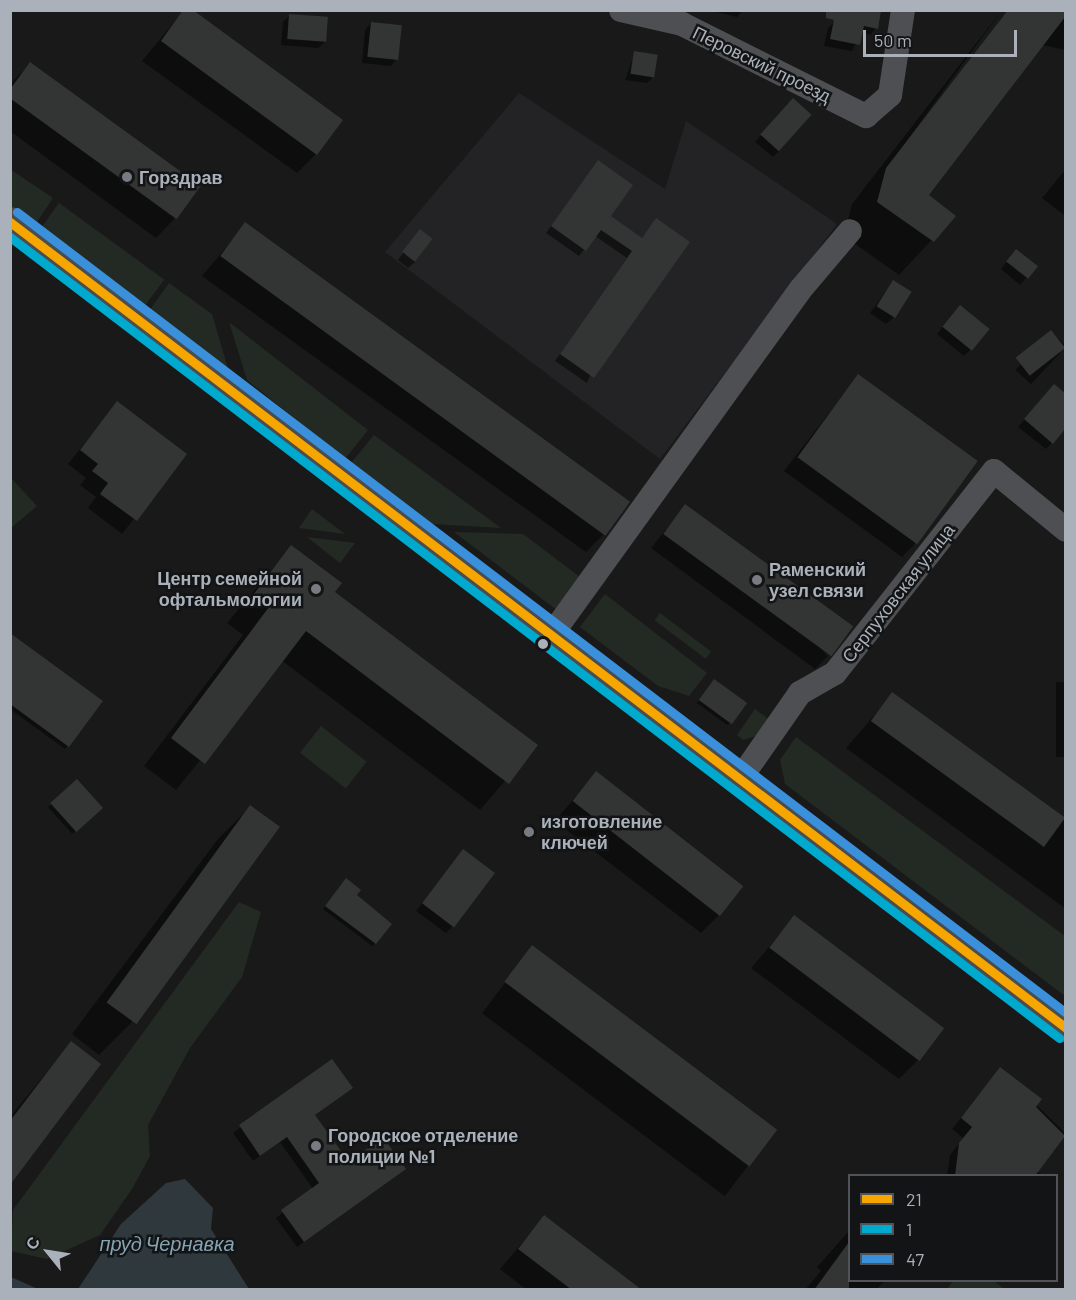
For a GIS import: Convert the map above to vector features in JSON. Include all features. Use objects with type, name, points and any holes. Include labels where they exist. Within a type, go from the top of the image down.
[{"type":"main road","points":[[10,222],[1065,1028]]},
{"type":"street","name":"Перовский проезд","points":[[621,10],[682,24],[866,116],[890,94],[903,10]]},
{"type":"street","points":[[552,634],[800,290],[850,231]]},
{"type":"street","name":"Серпуховская улица","points":[[740,779],[800,693],[835,673],[994,471],[1065,530]]},
{"type":"shaded area","points":[[519,93],[665,189],[686,121],[837,224],[660,459],[385,252]]},
{"type":"shaded area","points":[[10,169],[53,198],[35,225],[11,206]]},
{"type":"shaded area","points":[[59,203],[164,279],[145,305],[40,229]]},
{"type":"shaded area","points":[[169,283],[212,314],[229,372],[149,311]]},
{"type":"shaded area","points":[[229,322],[368,430],[345,459],[247,380]]},
{"type":"shaded area","points":[[374,435],[501,528],[432,524],[351,463]]},
{"type":"shaded area","points":[[11,478],[37,506],[11,528]]},
{"type":"shaded area","points":[[312,509],[345,534],[299,528]]},
{"type":"shaded area","points":[[454,532],[523,534],[584,580],[558,611]]},
{"type":"shaded area","points":[[307,537],[355,543],[340,563]]},
{"type":"shaded area","points":[[605,594],[707,673],[689,696],[658,686],[580,627]]},
{"type":"shaded area","points":[[660,613],[711,652],[706,659],[655,620]]},
{"type":"shaded area","points":[[755,709],[771,721],[759,735],[743,740],[737,735]]},
{"type":"shaded area","points":[[321,726],[367,762],[346,789],[300,753]]},
{"type":"shaded area","points":[[796,737],[1065,936],[1065,996],[785,784],[780,760]]},
{"type":"shaded area","points":[[239,902],[261,912],[242,977],[190,1048],[148,1125],[150,1156],[132,1189],[100,1235],[47,1259],[11,1251],[13,1210]]},
{"type":"shaded area","points":[[952,1282],[995,1282],[1004,1289],[947,1289]]},
{"type":"water","name":"пруд Чернавка","points":[[185,1179],[213,1208],[211,1229],[249,1289],[78,1289],[121,1224],[166,1183]]},
{"type":"water","points":[[11,1277],[38,1289],[11,1289]]},
{"type":"building","points":[[183,10],[193,10],[343,120],[317,155],[161,41]]},
{"type":"building","points":[[826,10],[881,10],[878,29],[864,26],[860,45],[830,39],[834,20],[826,18]]},
{"type":"building","points":[[1008,10],[1065,10],[1065,17],[929,195],[956,216],[934,242],[877,202],[886,168]]},
{"type":"building","points":[[289,14],[328,17],[326,42],[287,39]]},
{"type":"building","points":[[371,22],[402,25],[398,60],[367,57]]},
{"type":"building","points":[[634,51],[658,55],[654,77],[630,74]]},
{"type":"building","points":[[30,62],[201,186],[177,219],[10,98],[10,90]]},
{"type":"building","points":[[793,98],[812,115],[779,151],[760,134]]},
{"type":"building","points":[[598,160],[633,185],[611,216],[642,238],[656,218],[690,242],[594,378],[560,354],[632,251],[601,230],[586,251],[551,226]]},
{"type":"building","points":[[245,222],[630,502],[605,536],[220,256]]},
{"type":"building","points":[[420,229],[433,239],[415,262],[402,252]]},
{"type":"building","points":[[1016,249],[1038,266],[1028,279],[1006,262]]},
{"type":"building","points":[[893,280],[912,292],[895,318],[877,306]]},
{"type":"building","points":[[960,305],[990,329],[972,351],[942,327]]},
{"type":"building","points":[[1051,330],[1065,348],[1030,376],[1016,358]]},
{"type":"building","points":[[858,374],[978,461],[917,544],[797,457]]},
{"type":"building","points":[[1054,384],[1065,393],[1065,429],[1053,444],[1024,419]]},
{"type":"building","points":[[117,401],[187,454],[137,521],[100,494],[108,483],[92,471],[98,464],[80,450]]},
{"type":"building","name":"Раменский узел связи","points":[[685,504],[853,626],[832,656],[663,534]]},
{"type":"building","points":[[291,545],[342,583],[335,592],[538,745],[509,784],[306,631],[205,764],[171,738],[269,607],[253,595]]},
{"type":"building","points":[[10,633],[103,701],[69,747],[10,704]]},
{"type":"building","points":[[714,679],[747,703],[732,724],[699,700]]},
{"type":"building","points":[[892,692],[1065,818],[1044,847],[871,721]]},
{"type":"building","points":[[596,771],[743,886],[720,916],[573,801]]},
{"type":"building","points":[[77,779],[103,808],[76,832],[50,803]]},
{"type":"building","points":[[250,805],[280,827],[137,1024],[107,1002]]},
{"type":"building","points":[[463,849],[495,873],[454,927],[422,903]]},
{"type":"building","points":[[346,878],[361,890],[357,895],[392,924],[376,944],[325,906]]},
{"type":"building","points":[[794,915],[944,1028],[919,1061],[769,948]]},
{"type":"building","points":[[532,945],[777,1130],[749,1166],[504,982]]},
{"type":"building","points":[[71,1041],[101,1064],[10,1185],[10,1121]]},
{"type":"building","name":"Городское отделение полиции №1","points":[[332,1059],[353,1088],[315,1115],[349,1162],[383,1137],[406,1169],[304,1242],[281,1210],[319,1183],[287,1137],[260,1156],[239,1125]]},
{"type":"building","points":[[1000,1067],[1042,1099],[1036,1107],[1065,1136],[1036,1174],[955,1174],[959,1143],[972,1127],[961,1118]]},
{"type":"building","points":[[544,1215],[642,1290],[572,1290],[518,1249]]},
{"type":"building","points":[[848,1243],[849,1290],[814,1290]]},
{"type":"transit line","name":"47","points":[[17,212],[1066,1013]]},
{"type":"transit line","name":"21","points":[[10,222],[1066,1028]]},
{"type":"transit line","name":"1","points":[[10,237],[1059,1038]]},
{"type":"place","name":"Горздрав","points":[[127,177]]},
{"type":"place","name":"Раменский узел связи","points":[[757,580]]},
{"type":"place","name":"Центр семейной офтальмологии","points":[[316,589]]},
{"type":"place","name":"изготовление ключей","points":[[529,832]]},
{"type":"place","name":"Городское отделение полиции №1","points":[[316,1146]]}]
